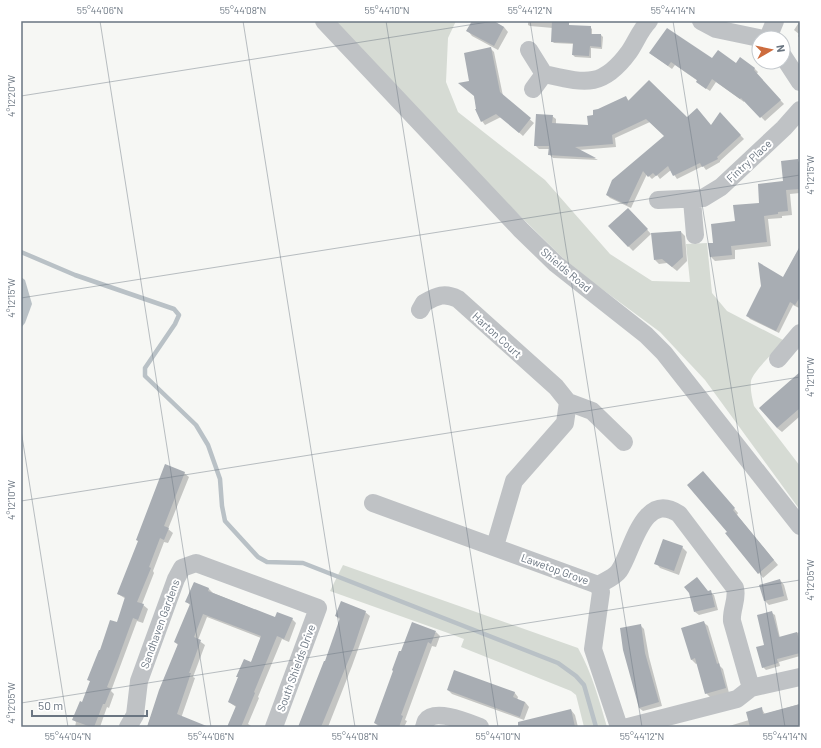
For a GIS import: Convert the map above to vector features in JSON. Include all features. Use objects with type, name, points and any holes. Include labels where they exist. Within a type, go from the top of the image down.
[{"type":"street","name":"Shields Road","points":[[324,21],[526,235],[556,264],[646,334],[664,353],[800,526]]},
{"type":"street","points":[[529,50],[544,74],[578,82],[601,79],[617,67],[629,51],[643,27],[649,21]]},
{"type":"street","points":[[701,21],[716,29],[751,36]]},
{"type":"street","points":[[791,68],[800,82]]},
{"type":"street","points":[[533,89],[544,74]]},
{"type":"street","name":"Fintry Place","points":[[658,200],[692,200],[703,198],[721,187],[784,128],[800,110]]},
{"type":"street","points":[[692,200],[695,236]]},
{"type":"street","name":"Harton Court","points":[[420,310],[424,303],[444,295],[451,295],[556,387],[568,402]]},
{"type":"street","points":[[778,359],[800,333]]},
{"type":"street","points":[[495,546],[514,481],[565,423],[568,402],[592,411],[624,442]]},
{"type":"street","name":"Lawetop Grove","points":[[373,503],[495,546],[598,585],[601,592],[593,649],[619,727]]},
{"type":"street","points":[[598,585],[618,573],[626,560],[643,521],[651,512],[662,508],[672,509],[679,514],[736,588],[737,594],[731,614],[732,621],[752,688]]},
{"type":"street","name":"Sandhaven Gardens","points":[[128,727],[135,715],[139,681],[176,579],[182,568],[196,563],[318,608]]},
{"type":"street","name":"South Shields Drive","points":[[274,727],[318,608]]},
{"type":"street","points":[[628,727],[737,699],[752,688],[800,677]]},
{"type":"street","points":[[424,727],[426,721],[430,717],[442,716],[459,719],[480,727]]},
{"type":"shaded area","points":[[332,21],[456,21],[448,38],[446,82],[458,112],[545,180],[610,254],[652,281],[690,282],[686,244],[707,243],[712,293],[727,311],[785,341],[756,372],[751,381],[751,390],[754,406],[800,466],[800,510],[705,380],[660,332],[572,267],[458,155]]},
{"type":"shaded area","points":[[21,277],[25,280],[32,304],[25,323],[21,328]]},
{"type":"shaded area","points":[[343,565],[578,648],[591,677],[607,727],[584,727],[576,695],[571,691],[461,647],[464,639],[330,591]]},
{"type":"building","points":[[472,21],[494,21],[504,27],[494,46],[466,31]]},
{"type":"building","points":[[552,21],[569,21],[569,25],[591,26],[591,34],[601,34],[601,47],[590,46],[589,56],[572,55],[573,43],[551,42]]},
{"type":"building","points":[[667,28],[712,58],[718,50],[736,63],[740,57],[751,65],[751,70],[754,70],[781,100],[760,118],[741,98],[740,99],[712,79],[706,89],[696,82],[697,80],[671,62],[668,66],[649,53]]},
{"type":"building","points":[[491,47],[500,92],[531,118],[519,133],[496,114],[481,122],[475,109],[474,96],[458,83],[469,81],[464,53]]},
{"type":"building","points":[[649,80],[687,117],[697,108],[711,125],[720,112],[741,135],[717,157],[718,159],[702,167],[700,163],[673,176],[668,166],[656,176],[653,173],[648,177],[643,171],[627,205],[606,195],[612,180],[664,136],[646,119],[612,135],[613,144],[575,147],[596,158],[548,155],[549,146],[534,146],[536,114],[553,115],[552,123],[588,125],[587,116],[593,115],[593,110],[626,96],[628,101]]},
{"type":"building","points":[[798,159],[800,189],[786,190],[788,211],[764,216],[767,242],[731,246],[732,255],[710,257],[708,243],[713,243],[711,224],[735,221],[733,205],[759,203],[758,184],[783,181],[781,161]]},
{"type":"building","points":[[628,208],[648,229],[628,247],[608,226]]},
{"type":"building","points":[[681,231],[683,257],[672,267],[662,259],[654,260],[651,233]]},
{"type":"building","points":[[800,246],[800,297],[795,305],[790,302],[776,331],[746,316],[761,286],[758,262],[783,277]]},
{"type":"building","points":[[800,372],[800,408],[777,428],[759,408]]},
{"type":"building","points":[[165,464],[185,472],[164,526],[169,528],[164,540],[160,538],[149,567],[151,568],[137,602],[144,604],[138,620],[133,618],[107,687],[111,689],[94,727],[91,727],[72,720],[80,701],[82,702],[90,681],[87,680],[100,650],[110,620],[117,622],[125,597],[117,594],[138,541],[136,540]]},
{"type":"building","points":[[703,471],[735,508],[733,510],[774,560],[758,574],[725,533],[727,532],[687,485]]},
{"type":"building","points":[[663,539],[683,546],[674,571],[654,564]]},
{"type":"building","points":[[697,577],[708,591],[711,590],[715,607],[694,612],[689,593],[684,587]]},
{"type":"building","points":[[780,579],[784,596],[764,601],[759,585]]},
{"type":"building","points":[[194,582],[209,588],[208,591],[275,617],[277,612],[293,618],[284,639],[277,636],[241,727],[227,727],[236,706],[228,702],[238,677],[236,677],[244,659],[251,662],[261,636],[203,614],[194,637],[201,640],[189,673],[191,673],[177,714],[209,727],[147,727],[159,690],[178,644],[174,642],[190,604],[185,602]]},
{"type":"building","points":[[341,601],[366,611],[354,647],[321,727],[298,727],[325,661],[340,618],[335,616]]},
{"type":"building","points":[[772,611],[779,637],[797,632],[800,644],[800,653],[777,659],[778,663],[762,668],[756,647],[764,645],[757,615]]},
{"type":"building","points":[[704,621],[726,688],[705,694],[695,658],[691,660],[681,628]]},
{"type":"building","points":[[412,622],[436,631],[431,644],[428,642],[401,715],[403,716],[399,727],[383,727],[374,723],[399,651],[401,651]]},
{"type":"building","points":[[641,624],[645,653],[659,702],[639,708],[623,650],[620,628]]},
{"type":"building","points":[[454,670],[515,692],[513,697],[525,702],[520,717],[447,690]]},
{"type":"building","points":[[800,704],[800,727],[750,727],[746,712],[762,707],[763,714]]},
{"type":"building","points":[[571,709],[575,727],[518,727],[518,722]]},
{"type":"waterway","points":[[21,252],[75,275],[174,309],[179,315],[175,324],[145,368],[145,376],[196,425],[208,445],[220,479],[222,506],[225,521],[258,557],[267,562],[303,563],[558,663],[576,676],[584,685],[596,727]]}]
